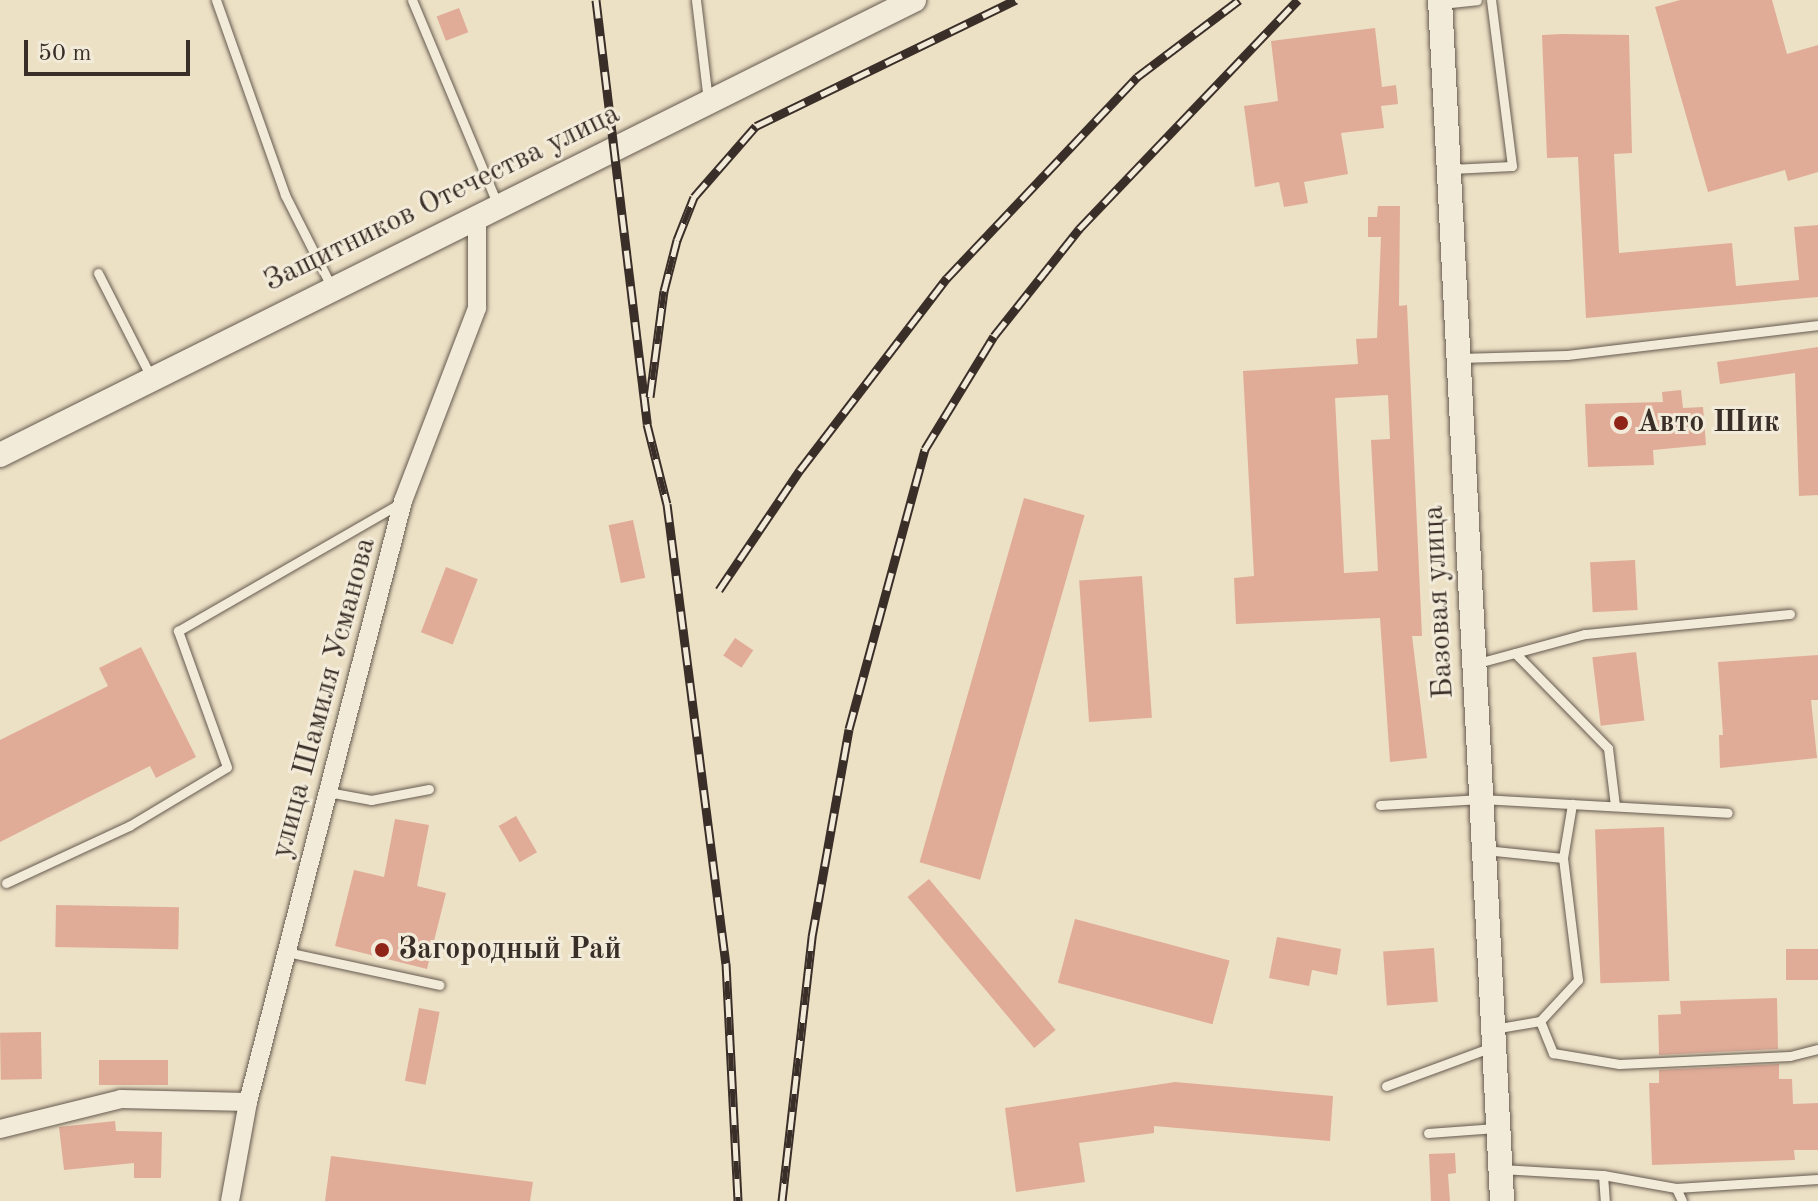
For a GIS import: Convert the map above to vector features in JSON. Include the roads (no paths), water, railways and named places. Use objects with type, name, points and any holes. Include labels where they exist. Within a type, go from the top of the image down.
[{"type":"main road","name":"Защитников Отечества улица","points":[[0,455],[914,0]]},
{"type":"main road","name":"Базовая улица","points":[[1440,2],[1502,1201]]},
{"type":"street","name":"улица Шамиля Усманова","points":[[230,1201],[248,1102],[403,501],[477,308],[488,211]]},
{"type":"street","points":[[0,1129],[121,1099],[248,1102]]},
{"type":"lane","points":[[216,0],[285,195],[332,288]]},
{"type":"lane","points":[[412,0],[488,211]]},
{"type":"lane","points":[[696,0],[708,101]]},
{"type":"lane","points":[[1440,2],[1477,0]]},
{"type":"lane","points":[[1449,169],[1512,166],[1491,0]]},
{"type":"lane","points":[[98,273],[152,378]]},
{"type":"lane","points":[[1459,358],[1567,355],[1818,325]]},
{"type":"lane","points":[[6,883],[129,826],[227,767],[178,631],[403,501]]},
{"type":"lane","points":[[1474,664],[1585,634],[1790,614]]},
{"type":"lane","points":[[1515,653],[1608,748],[1615,806]]},
{"type":"lane","points":[[328,792],[371,800],[429,789]]},
{"type":"lane","points":[[1380,805],[1481,799],[1728,813]]},
{"type":"lane","points":[[1386,1086],[1540,1021],[1578,980],[1563,858],[1572,804]]},
{"type":"lane","points":[[1484,850],[1563,858]]},
{"type":"lane","points":[[287,952],[439,985]]},
{"type":"lane","points":[[1540,1021],[1553,1053],[1619,1064],[1790,1056],[1818,1049]]},
{"type":"lane","points":[[1428,1133],[1499,1128]]},
{"type":"lane","points":[[1501,1169],[1603,1175],[1676,1188],[1818,1179]]},
{"type":"lane","points":[[1603,1175],[1605,1201]]},
{"type":"lane","points":[[1676,1188],[1679,1201]]},
{"type":"railway","points":[[596,0],[647,424],[667,504],[726,963],[738,1201]]},
{"type":"railway","points":[[650,397],[664,291],[677,240],[694,197],[756,126],[1016,0]]},
{"type":"railway","points":[[719,590],[800,470],[947,278],[1137,77],[1239,0]]},
{"type":"railway","points":[[782,1201],[812,937],[849,729],[925,449],[994,336],[1079,229],[1298,0]]},
{"type":"place","name":"Авто Шик","points":[[1621,423]]},
{"type":"place","name":"Загородный Рай","points":[[382,950]]}]
